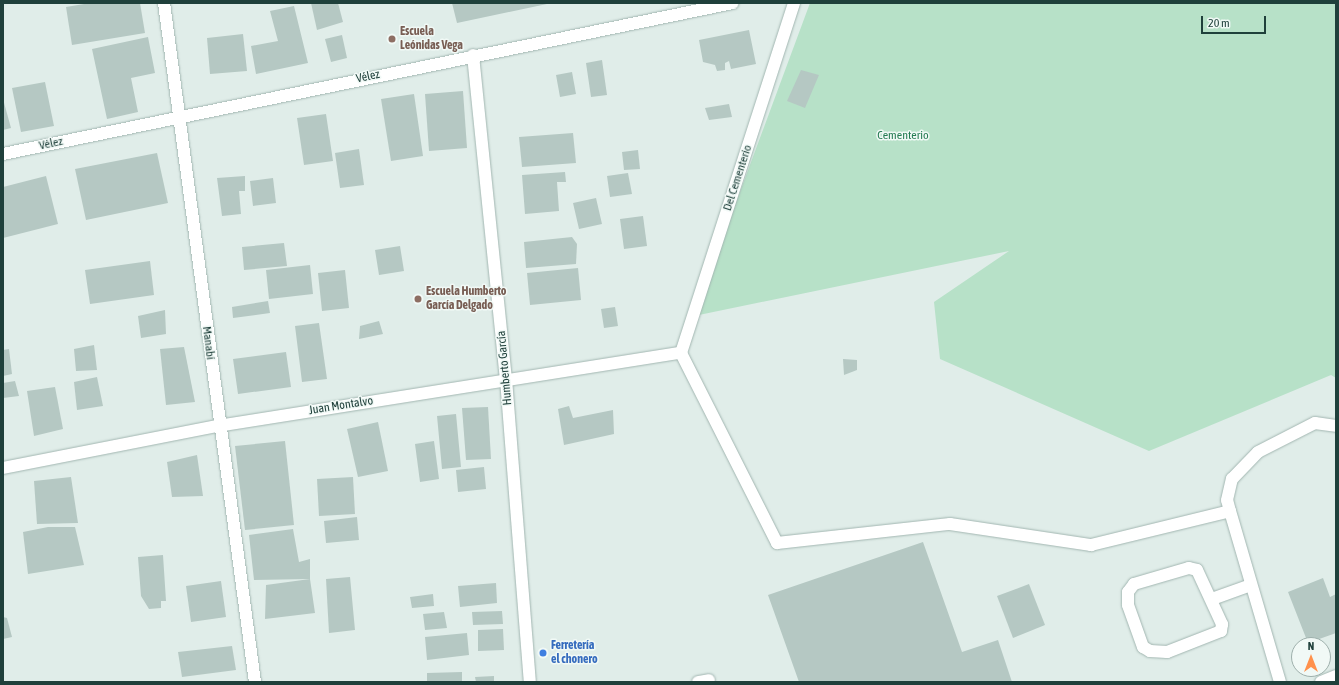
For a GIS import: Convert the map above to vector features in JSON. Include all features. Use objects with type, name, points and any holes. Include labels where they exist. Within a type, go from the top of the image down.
[{"type":"street","name":"Manabí","points":[[164,3],[180,116],[218,426],[255,682]]},
{"type":"street","name":"Vélez","points":[[3,154],[473,55],[733,3]]},
{"type":"street","name":"Del Cementerio","points":[[681,353],[794,3]]},
{"type":"street","name":"Humberto García","points":[[473,55],[506,379],[530,682]]},
{"type":"street","name":"Juan Montalvo","points":[[3,468],[218,426],[506,379],[681,353]]},
{"type":"street","points":[[681,353],[777,543],[950,524],[1091,545],[1230,511]]},
{"type":"street","points":[[1280,682],[1227,500],[1232,479],[1258,452],[1315,423],[1336,426]]},
{"type":"street","points":[[1189,568],[1197,570],[1212,599],[1221,632],[1167,652],[1150,651],[1143,647],[1128,605],[1128,592],[1134,584],[1189,568]]},
{"type":"street","points":[[1212,599],[1252,585]]},
{"type":"street","points":[[1321,682],[1336,676]]},
{"type":"green space","name":"Cementerio","points":[[810,3],[1336,3],[1336,378],[1331,375],[1149,451],[940,359],[934,302],[1009,251],[694,316]]},
{"type":"building","points":[[90,3],[140,3],[145,33],[72,45],[66,7]]},
{"type":"building","points":[[311,3],[338,3],[343,22],[317,30]]},
{"type":"building","points":[[452,3],[546,3],[547,4],[457,23]]},
{"type":"building","points":[[294,6],[308,63],[256,74],[251,46],[278,41],[270,11]]},
{"type":"building","points":[[749,30],[756,64],[731,69],[729,61],[725,63],[725,70],[717,71],[715,65],[703,62],[699,40]]},
{"type":"building","points":[[243,34],[247,71],[210,74],[207,38]]},
{"type":"building","points":[[342,35],[347,58],[331,62],[325,39]]},
{"type":"building","points":[[148,37],[155,73],[131,78],[138,112],[107,119],[92,49]]},
{"type":"building","points":[[602,60],[607,95],[591,97],[586,63]]},
{"type":"building","points":[[801,70],[819,75],[805,108],[787,101]]},
{"type":"building","points":[[572,72],[576,94],[560,97],[556,75]]},
{"type":"building","points":[[45,82],[54,126],[21,132],[12,88]]},
{"type":"building","points":[[463,91],[467,148],[429,151],[425,94]]},
{"type":"building","points":[[414,94],[423,156],[391,161],[381,99]]},
{"type":"building","points":[[3,99],[11,128],[3,130]]},
{"type":"building","points":[[729,104],[732,117],[709,120],[705,108]]},
{"type":"building","points":[[326,114],[333,161],[304,165],[297,118]]},
{"type":"building","points":[[573,133],[576,163],[522,167],[519,137]]},
{"type":"building","points":[[359,149],[364,185],[340,188],[335,153]]},
{"type":"building","points":[[638,150],[640,169],[624,170],[622,152]]},
{"type":"building","points":[[157,153],[168,203],[86,220],[75,169]]},
{"type":"building","points":[[565,172],[566,182],[557,182],[559,211],[525,214],[522,175]]},
{"type":"building","points":[[628,173],[632,194],[610,197],[607,176]]},
{"type":"building","points":[[46,176],[58,224],[3,238],[3,187]]},
{"type":"building","points":[[245,176],[245,191],[239,191],[241,214],[222,216],[217,178]]},
{"type":"building","points":[[273,178],[276,203],[253,206],[250,181]]},
{"type":"building","points":[[596,198],[602,224],[579,229],[573,203]]},
{"type":"building","points":[[643,216],[647,246],[624,249],[620,219]]},
{"type":"building","points":[[572,237],[577,244],[576,264],[526,268],[524,242]]},
{"type":"building","points":[[284,243],[287,266],[244,270],[242,247]]},
{"type":"building","points":[[400,246],[404,271],[379,275],[375,250]]},
{"type":"building","points":[[150,261],[154,295],[90,304],[85,270]]},
{"type":"building","points":[[310,265],[313,294],[269,299],[266,270]]},
{"type":"building","points":[[578,268],[581,300],[530,305],[527,273]]},
{"type":"building","points":[[345,270],[349,308],[322,311],[318,273]]},
{"type":"building","points":[[268,301],[270,313],[233,318],[232,307]]},
{"type":"building","points":[[615,307],[618,326],[604,328],[601,309]]},
{"type":"building","points":[[165,310],[166,334],[141,338],[138,316]]},
{"type":"building","points":[[379,321],[383,334],[359,339],[360,326]]},
{"type":"building","points":[[319,323],[327,379],[302,382],[295,326]]},
{"type":"building","points":[[94,345],[97,370],[76,371],[74,349]]},
{"type":"building","points":[[184,347],[195,402],[166,405],[160,349]]},
{"type":"building","points":[[9,349],[12,374],[3,376],[3,350]]},
{"type":"building","points":[[286,352],[291,387],[238,394],[233,359]]},
{"type":"building","points":[[843,359],[857,360],[857,370],[844,375]]},
{"type":"building","points":[[97,377],[103,406],[77,410],[74,382]]},
{"type":"building","points":[[15,381],[19,396],[3,398],[3,383]]},
{"type":"building","points":[[55,387],[63,429],[34,436],[27,391]]},
{"type":"building","points":[[569,406],[573,418],[613,410],[614,434],[564,445],[558,409]]},
{"type":"building","points":[[488,407],[491,459],[466,460],[462,408]]},
{"type":"building","points":[[456,414],[461,467],[442,469],[437,416]]},
{"type":"building","points":[[378,422],[388,471],[358,477],[347,429]]},
{"type":"building","points":[[285,441],[294,525],[245,530],[235,446]]},
{"type":"building","points":[[434,441],[439,479],[420,482],[415,444]]},
{"type":"building","points":[[197,455],[203,496],[172,497],[167,462]]},
{"type":"building","points":[[484,467],[486,489],[458,492],[456,470]]},
{"type":"building","points":[[71,477],[78,523],[37,524],[34,481]]},
{"type":"building","points":[[353,477],[355,514],[319,516],[317,479]]},
{"type":"building","points":[[357,517],[359,540],[326,543],[324,521]]},
{"type":"building","points":[[48,527],[75,527],[84,565],[28,574],[23,532]]},
{"type":"building","points":[[293,529],[299,562],[310,559],[310,579],[254,580],[249,535]]},
{"type":"building","points":[[923,542],[962,652],[998,640],[1012,682],[799,682],[768,595]]},
{"type":"building","points":[[163,555],[166,601],[161,601],[161,608],[149,609],[141,596],[138,557]]},
{"type":"building","points":[[350,577],[355,630],[329,633],[326,579]]},
{"type":"building","points":[[1323,578],[1330,597],[1336,594],[1336,633],[1325,637],[1306,637],[1288,592]]},
{"type":"building","points":[[310,579],[315,613],[265,619],[266,585]]},
{"type":"building","points":[[221,581],[226,617],[191,622],[186,586]]},
{"type":"building","points":[[496,583],[497,603],[460,607],[458,586]]},
{"type":"building","points":[[1029,584],[1045,625],[1013,638],[997,596]]},
{"type":"building","points":[[433,594],[434,606],[412,608],[410,597]]},
{"type":"building","points":[[502,611],[503,624],[473,625],[472,612]]},
{"type":"building","points":[[444,612],[447,628],[425,630],[423,614]]},
{"type":"building","points":[[3,617],[7,618],[12,637],[3,639]]},
{"type":"building","points":[[503,629],[504,650],[478,651],[478,630]]},
{"type":"building","points":[[467,633],[469,655],[427,660],[425,637]]},
{"type":"building","points":[[232,646],[236,670],[182,677],[178,652]]},
{"type":"building","points":[[462,672],[462,682],[427,682],[427,673]]},
{"type":"building","points":[[494,676],[494,682],[476,682],[475,677]]},
{"type":"place","name":"Escuela Leónidas Vega","points":[[392,39]]},
{"type":"place","name":"Escuela Humberto García Delgado","points":[[418,299]]},
{"type":"place","name":"Ferretería el chonero","points":[[543,653]]}]
